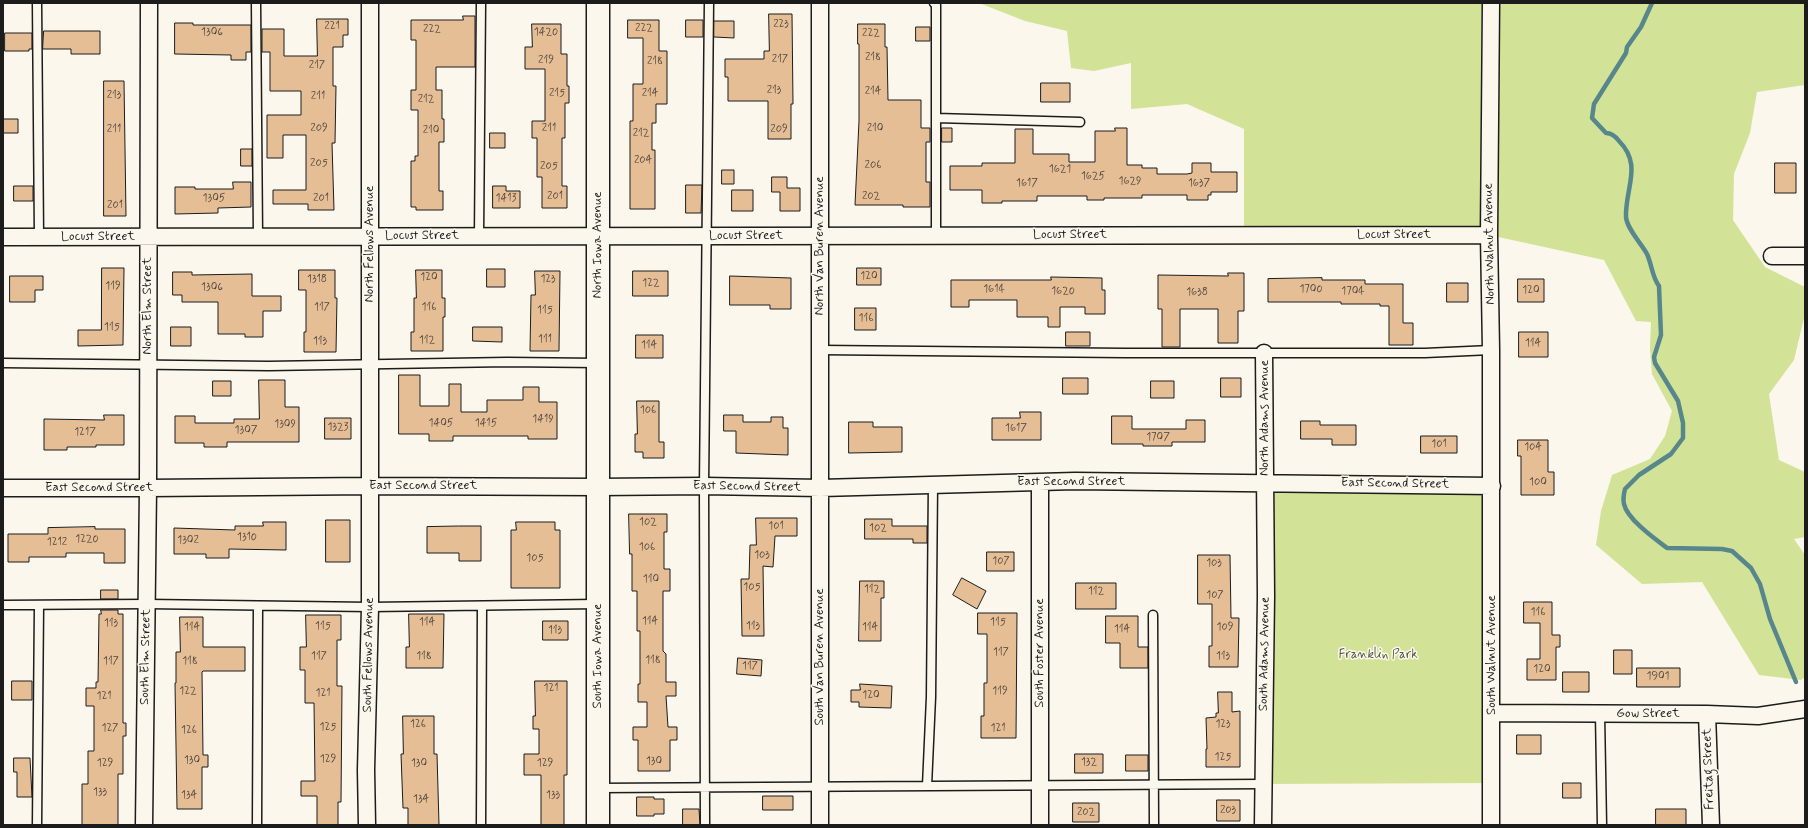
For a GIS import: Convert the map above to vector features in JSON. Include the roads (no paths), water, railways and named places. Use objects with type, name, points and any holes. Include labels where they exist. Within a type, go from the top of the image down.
[{"type":"main road","name":"North Iowa Avenue","points":[[598,3],[598,488]]},
{"type":"main road","name":"South Iowa Avenue","points":[[598,488],[598,825]]},
{"type":"street","name":"North Elm Street","points":[[148,488],[149,3]]},
{"type":"street","name":"North Fellows Avenue","points":[[370,3],[370,486]]},
{"type":"street","name":"North Van Buren Avenue","points":[[820,3],[821,488]]},
{"type":"street","name":"North Walnut Avenue","points":[[1491,3],[1489,235],[1492,486]]},
{"type":"street","name":"Locust Street","points":[[3,237],[1489,235]]},
{"type":"street","points":[[1772,256],[1805,256]]},
{"type":"street","name":"North Adams Avenue","points":[[1264,353],[1265,483]]},
{"type":"street","name":"East Second Street","points":[[3,488],[370,486],[598,488],[704,486],[821,488],[1040,482],[1492,486]]},
{"type":"street","name":"South Foster Avenue","points":[[1040,482],[1040,825]]},
{"type":"street","name":"South Adams Avenue","points":[[1263,825],[1265,483]]},
{"type":"street","name":"South Fellows Avenue","points":[[367,825],[366,770],[370,607],[370,486]]},
{"type":"street","name":"South Walnut Avenue","points":[[1491,825],[1492,486]]},
{"type":"street","name":"South Elm Street","points":[[144,825],[148,488]]},
{"type":"street","name":"South Van Buren Avenue","points":[[820,825],[821,488]]},
{"type":"street","name":"Gow Street","points":[[1491,714],[1707,714],[1758,716],[1805,709]]},
{"type":"street","name":"Freitag Street","points":[[1707,714],[1710,825]]},
{"type":"lane","points":[[37,3],[39,237]]},
{"type":"lane","points":[[256,3],[258,237]]},
{"type":"lane","points":[[479,236],[481,3]]},
{"type":"lane","points":[[705,825],[704,486],[709,3]]},
{"type":"lane","points":[[934,3],[936,5],[936,236]]},
{"type":"lane","points":[[936,118],[1080,122]]},
{"type":"lane","points":[[820,350],[1425,353],[1491,350]]},
{"type":"lane","points":[[3,363],[268,366],[507,362],[598,363]]},
{"type":"lane","points":[[927,786],[931,697],[933,484]]},
{"type":"lane","points":[[3,605],[39,606],[147,604],[370,607],[598,604]]},
{"type":"lane","points":[[36,825],[39,606]]},
{"type":"lane","points":[[257,825],[258,606]]},
{"type":"lane","points":[[481,825],[482,606]]},
{"type":"lane","points":[[1153,615],[1154,825]]},
{"type":"lane","points":[[1600,714],[1602,825]]},
{"type":"lane","points":[[598,788],[1264,784]]},
{"type":"waterway","points":[[1652,3],[1641,27],[1627,47],[1626,53],[1594,104],[1592,118],[1606,133],[1612,134],[1617,138],[1626,150],[1630,159],[1631,177],[1626,206],[1626,217],[1629,226],[1649,258],[1655,279],[1659,286],[1661,335],[1654,357],[1655,363],[1678,401],[1683,423],[1683,438],[1671,454],[1639,475],[1625,489],[1624,504],[1630,516],[1667,548],[1722,549],[1732,551],[1751,568],[1760,584],[1770,619],[1796,682]]},
{"type":"park label","name":"Franklin Park","points":[[1378,655]]}]
